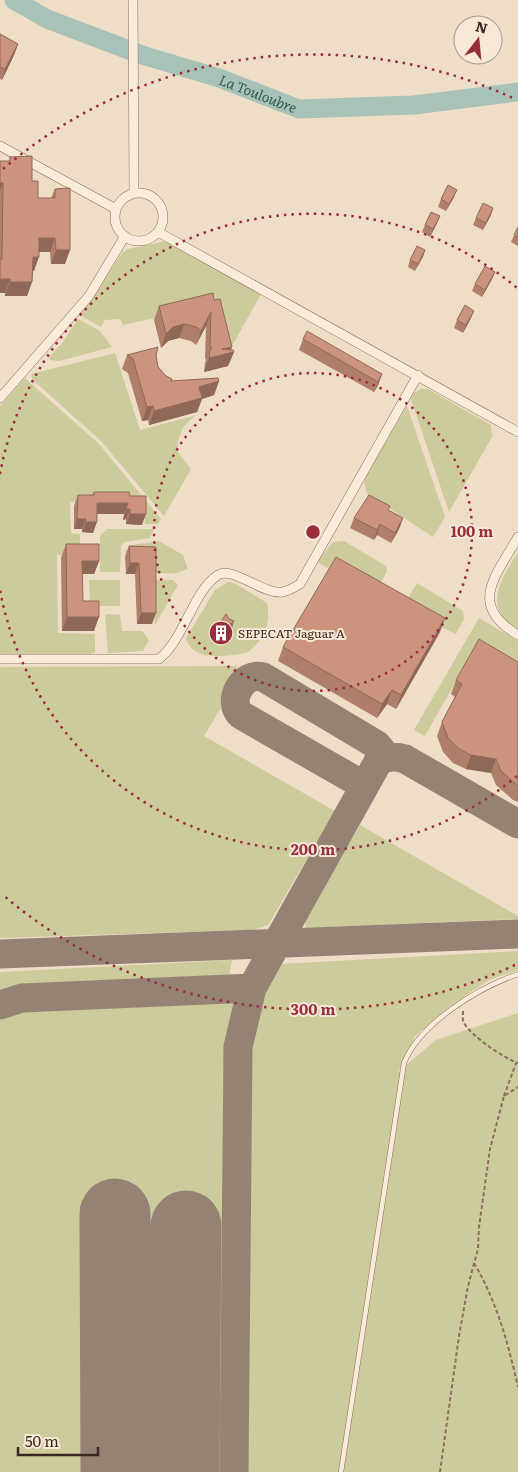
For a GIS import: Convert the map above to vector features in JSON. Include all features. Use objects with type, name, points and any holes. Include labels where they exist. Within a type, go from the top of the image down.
[{"type":"street","points":[[133,0],[134,193]]},
{"type":"street","points":[[0,146],[116,209]]},
{"type":"street","points":[[134,193],[148,194],[160,204],[164,218],[158,232],[146,240],[132,240],[125,236],[116,224],[116,209],[126,196],[134,193]]},
{"type":"street","points":[[158,232],[518,432]]},
{"type":"street","points":[[0,398],[89,296],[125,236]]},
{"type":"street","points":[[0,659],[159,659],[170,650],[210,582],[220,574],[230,573],[270,592],[284,592],[300,584],[418,375]]},
{"type":"street","points":[[518,537],[493,581],[488,597],[490,610],[497,620],[518,635]]},
{"type":"lane","points":[[341,1472],[404,1063],[413,1044],[424,1033],[469,999],[518,974]]},
{"type":"path","points":[[440,1472],[458,1336],[478,1249],[490,1149],[504,1096],[517,1063],[488,1045],[464,1023],[462,1013],[469,999]]},
{"type":"path","points":[[504,1096],[518,1087]]},
{"type":"path","points":[[474,1263],[489,1288],[507,1338],[518,1387]]},
{"type":"green space","points":[[167,241],[261,294],[227,355],[213,305],[123,325],[120,319],[105,320],[101,327],[80,315],[123,252],[128,249]]},
{"type":"green space","points":[[78,319],[100,331],[112,347],[59,361],[50,360],[49,357],[63,342]]},
{"type":"green space","points":[[115,353],[140,430],[197,415],[182,430],[177,451],[191,469],[164,516],[101,441],[33,380],[31,374]]},
{"type":"green space","points":[[25,378],[99,444],[161,519],[158,524],[145,524],[144,502],[70,502],[71,533],[80,534],[80,555],[57,555],[58,633],[95,634],[95,652],[89,655],[0,655],[0,406]]},
{"type":"green space","points":[[422,389],[428,389],[491,425],[492,437],[449,512],[411,399],[414,393]]},
{"type":"green space","points":[[407,406],[445,517],[433,537],[367,494],[364,480]]},
{"type":"green space","points":[[107,529],[154,529],[150,538],[125,542],[121,546],[120,572],[100,572],[100,536]]},
{"type":"green space","points":[[159,541],[183,555],[188,569],[171,573],[155,572],[125,557],[125,551],[132,545]]},
{"type":"green space","points":[[344,541],[386,566],[387,571],[375,594],[317,562],[333,542]]},
{"type":"green space","points":[[518,553],[518,630],[507,622],[500,613],[497,603],[498,593],[505,573]]},
{"type":"green space","points":[[89,580],[120,580],[120,606],[90,606]]},
{"type":"green space","points":[[154,580],[173,580],[178,585],[155,625]]},
{"type":"green space","points":[[228,582],[234,583],[267,603],[268,618],[265,631],[262,638],[246,653],[220,656],[202,654],[189,646],[186,638],[215,590]]},
{"type":"green space","points":[[417,583],[463,611],[464,619],[456,634],[402,608]]},
{"type":"green space","points":[[105,614],[120,615],[122,631],[142,631],[149,640],[143,651],[108,653]]},
{"type":"green space","points":[[479,618],[518,641],[518,673],[474,649],[425,736],[414,730]]},
{"type":"green space","points":[[236,666],[241,675],[204,736],[335,811],[268,925],[253,930],[0,938],[0,667]]},
{"type":"green space","points":[[360,825],[518,916],[518,919],[306,928],[305,919]]},
{"type":"green space","points":[[518,951],[518,970],[489,980],[447,1008],[415,1036],[398,1072],[436,1040],[518,1013],[518,1472],[0,1472],[0,972],[232,960],[228,981],[266,988],[280,964]]},
{"type":"building","points":[[0,34],[18,44],[5,69],[0,67]]},
{"type":"building","points":[[32,156],[32,181],[38,181],[38,198],[55,198],[55,189],[70,188],[70,250],[56,250],[55,238],[39,238],[39,257],[33,257],[32,282],[10,282],[10,279],[0,279],[3,183],[0,183],[0,161],[10,161],[10,157]]},
{"type":"building","points":[[448,185],[457,190],[449,204],[441,199]]},
{"type":"building","points":[[483,203],[493,208],[486,223],[476,218]]},
{"type":"building","points":[[431,212],[440,216],[433,229],[425,225]]},
{"type":"building","points":[[518,227],[518,237],[514,235]]},
{"type":"building","points":[[417,246],[425,250],[418,264],[410,260]]},
{"type":"building","points":[[485,266],[495,272],[485,290],[475,284]]},
{"type":"building","points":[[213,293],[214,300],[220,299],[232,347],[222,349],[233,350],[234,352],[209,358],[210,349],[212,349],[210,345],[211,312],[201,331],[196,327],[184,324],[173,327],[166,334],[159,306]]},
{"type":"building","points":[[465,305],[474,311],[466,325],[457,320]]},
{"type":"building","points":[[307,331],[382,374],[378,382],[303,339]]},
{"type":"building","points":[[158,347],[156,355],[158,367],[166,376],[172,379],[171,381],[218,378],[219,381],[199,387],[202,398],[154,411],[153,406],[147,407],[133,359],[127,355]]},
{"type":"building","points":[[94,492],[129,492],[130,496],[146,496],[146,514],[130,514],[130,509],[126,509],[128,503],[97,503],[97,522],[86,522],[86,519],[77,519],[78,495],[94,495]]},
{"type":"building","points":[[369,495],[390,506],[388,510],[403,518],[395,533],[380,524],[377,530],[354,518]]},
{"type":"building","points":[[66,544],[99,544],[99,561],[82,561],[83,601],[99,601],[99,617],[67,617]]},
{"type":"building","points":[[129,546],[156,547],[156,613],[141,613],[139,563],[130,563]]},
{"type":"building","points":[[336,557],[445,618],[401,695],[392,690],[382,704],[283,647]]},
{"type":"building","points":[[226,614],[229,619],[234,621],[221,632],[220,623]]},
{"type":"building","points":[[479,639],[518,662],[518,786],[501,771],[496,759],[471,755],[459,749],[448,738],[442,722],[462,684],[456,680]]},
{"type":"waterway","name":"La Touloubre","points":[[14,0],[47,19],[142,55],[219,78],[299,109],[414,105],[518,92]]},
{"type":"taxiway","points":[[361,791],[360,785],[356,781],[241,715],[235,702],[239,688],[249,678],[263,677],[377,745],[382,751],[378,762]]},
{"type":"taxiway","points":[[234,1472],[238,1047],[252,988],[378,762],[391,757],[405,759],[518,824]]},
{"type":"taxiway","points":[[0,954],[518,934]]},
{"type":"taxiway","points":[[0,1005],[22,998],[252,988]]},
{"type":"runway","points":[[115,1214],[116,1472]]},
{"type":"runway","points":[[184,1472],[186,1226]]},
{"type":"place","name":"SEPECAT Jaguar A","points":[[221,633]]}]
